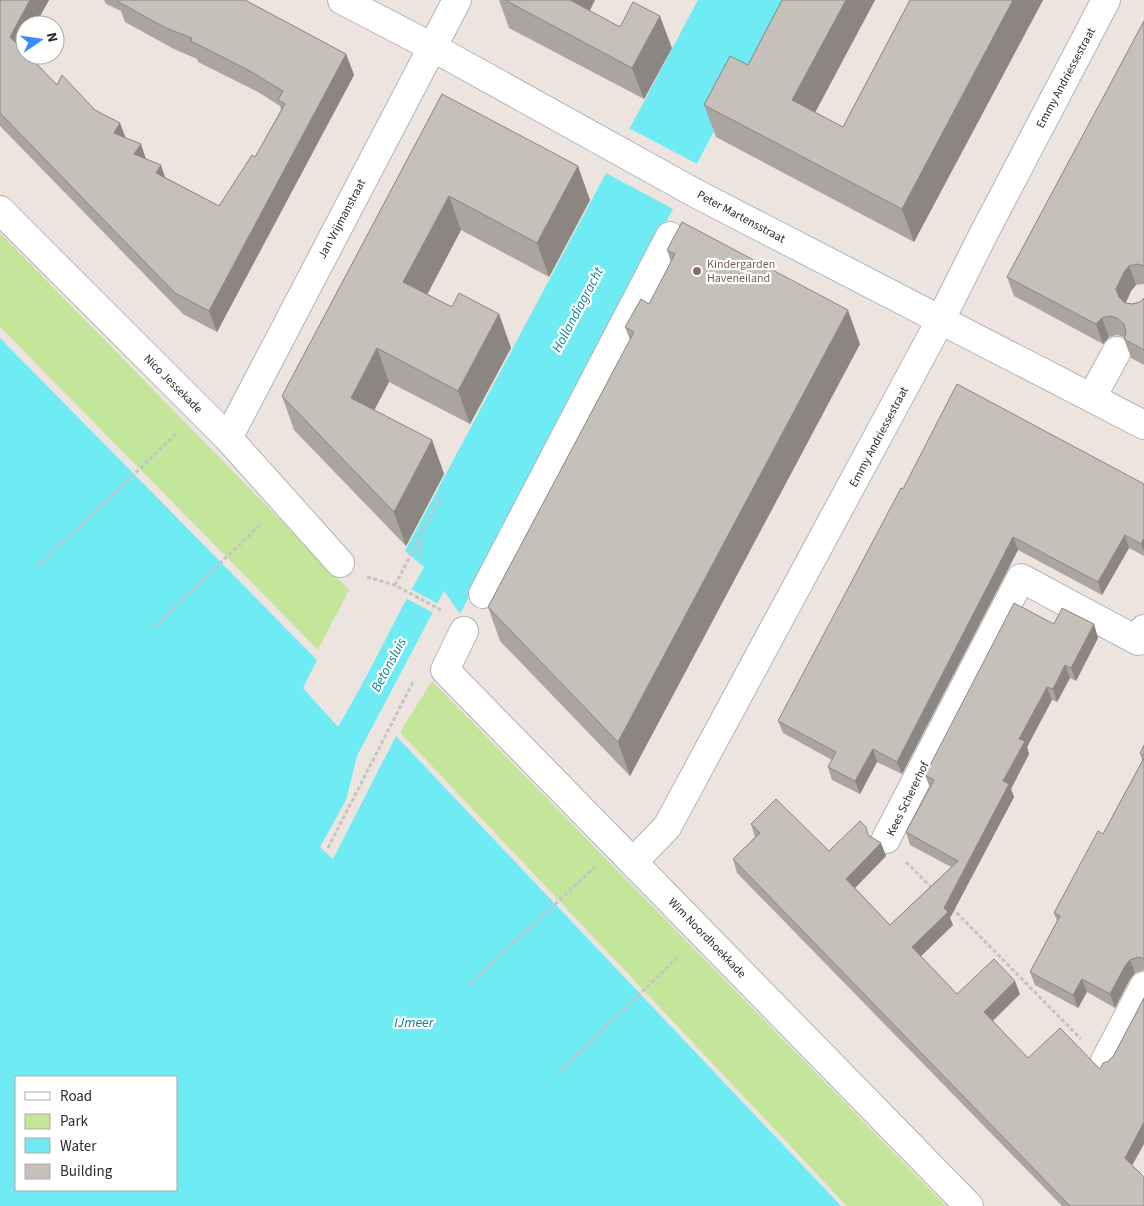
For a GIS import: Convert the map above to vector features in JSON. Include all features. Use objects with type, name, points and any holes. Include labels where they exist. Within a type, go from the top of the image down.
[{"type":"street","name":"Peter Martensstraat","points":[[342,0],[432,47],[613,148],[690,197],[1092,397],[1144,425]]},
{"type":"street","name":"Jan Vrijmanstraat","points":[[228,438],[457,0]]},
{"type":"street","name":"Emmy Andriessestraat","points":[[625,854],[668,827],[940,321],[1106,0]]},
{"type":"street","name":"Nico Jessekade","points":[[0,210],[228,438],[340,563]]},
{"type":"street","points":[[483,594],[670,236]]},
{"type":"street","points":[[1092,397],[1117,351]]},
{"type":"street","name":"Kees Schererhof","points":[[886,838],[1021,578],[1142,638]]},
{"type":"street","name":"Wim Noordhoekkade","points":[[457,623],[445,670],[969,1206]]},
{"type":"street","points":[[1105,1061],[1144,986]]},
{"type":"path","points":[[37,567],[200,411]]},
{"type":"path","points":[[395,585],[442,495]]},
{"type":"path","points":[[154,627],[285,501]]},
{"type":"path","points":[[419,555],[421,535]]},
{"type":"path","points":[[365,577],[395,585],[457,623]]},
{"type":"path","points":[[328,848],[418,673]]},
{"type":"path","name":"Kees Schererhof","points":[[886,838],[938,894]]},
{"type":"path","points":[[469,984],[625,854]]},
{"type":"path","points":[[951,908],[1105,1061]]},
{"type":"path","points":[[558,1073],[702,934]]},
{"type":"green space","points":[[0,233],[349,590],[318,650],[0,327]]},
{"type":"green space","points":[[432,681],[946,1206],[847,1206],[400,732]]},
{"type":"water","name":"IJmeer","points":[[698,0],[783,0],[460,614],[444,591],[357,756],[346,800],[320,847],[333,859],[396,736],[841,1206],[0,1206],[0,338],[317,660],[303,688],[338,727],[424,567],[405,551]]},
{"type":"pier","points":[[627,127],[699,165],[675,210],[604,172]]},
{"type":"pier","points":[[409,588],[440,605],[435,614],[404,597]]},
{"type":"building","points":[[0,0],[30,0],[22,15],[15,15],[15,28],[10,37],[15,42],[15,65],[38,65],[57,85],[62,75],[95,110],[120,123],[114,133],[141,144],[134,154],[161,165],[156,173],[219,206],[252,155],[255,157],[285,104],[278,100],[283,91],[250,71],[191,41],[192,38],[166,28],[117,1],[245,0],[346,54],[209,311],[175,293],[0,113]]},
{"type":"building","points":[[505,0],[570,0],[620,27],[633,2],[660,16],[632,68]]},
{"type":"building","points":[[782,0],[846,0],[792,100],[843,127],[910,0],[1013,0],[902,209],[704,105],[730,56],[748,65]]},
{"type":"building","points":[[1144,21],[1144,266],[1137,264],[1129,266],[1116,289],[1119,297],[1125,303],[1140,302],[1144,298],[1144,350],[1124,339],[1126,332],[1124,324],[1117,318],[1110,316],[1102,318],[1096,324],[1007,277]]},
{"type":"building","points":[[442,94],[578,166],[537,243],[449,196],[403,282],[452,307],[459,293],[499,314],[458,391],[377,348],[351,398],[432,440],[394,512],[282,396]]},
{"type":"building","points":[[682,222],[848,310],[618,742],[488,607],[634,332],[625,327],[641,299],[649,304],[675,254],[667,250]]},
{"type":"building","points":[[957,384],[1144,484],[1144,538],[1141,544],[1125,535],[1098,582],[1013,537],[897,762],[873,749],[855,781],[828,767],[836,752],[778,721],[901,488],[903,489]]},
{"type":"building","points":[[1014,603],[1054,624],[1062,608],[1094,624],[1071,668],[1065,665],[1053,689],[1047,687],[1019,739],[1025,741],[1003,781],[1009,784],[944,908],[948,912],[912,947],[957,994],[994,959],[1015,981],[984,1012],[1028,1058],[1060,1028],[1100,1069],[1103,1063],[1109,1061],[1114,1055],[1144,998],[1144,1122],[1125,1158],[1144,1177],[1144,1206],[1070,1206],[733,859],[760,833],[751,824],[776,799],[829,851],[860,821],[866,827],[868,835],[881,843],[846,879],[890,925],[958,861],[906,832],[934,780],[925,775]]},
{"type":"building","points":[[1144,745],[1144,756],[1140,753]]},
{"type":"building","points":[[1144,758],[1144,959],[1139,957],[1130,960],[1110,994],[1082,979],[1073,995],[1030,972],[1060,916],[1054,913],[1098,831],[1103,834]]},
{"type":"place","name":"Kindergarden Haveneiland","points":[[697,271]]},
{"type":"water label","name":"Hollandiagracht","points":[[578,310]]},
{"type":"water label","name":"Betonsluis","points":[[389,665]]}]
